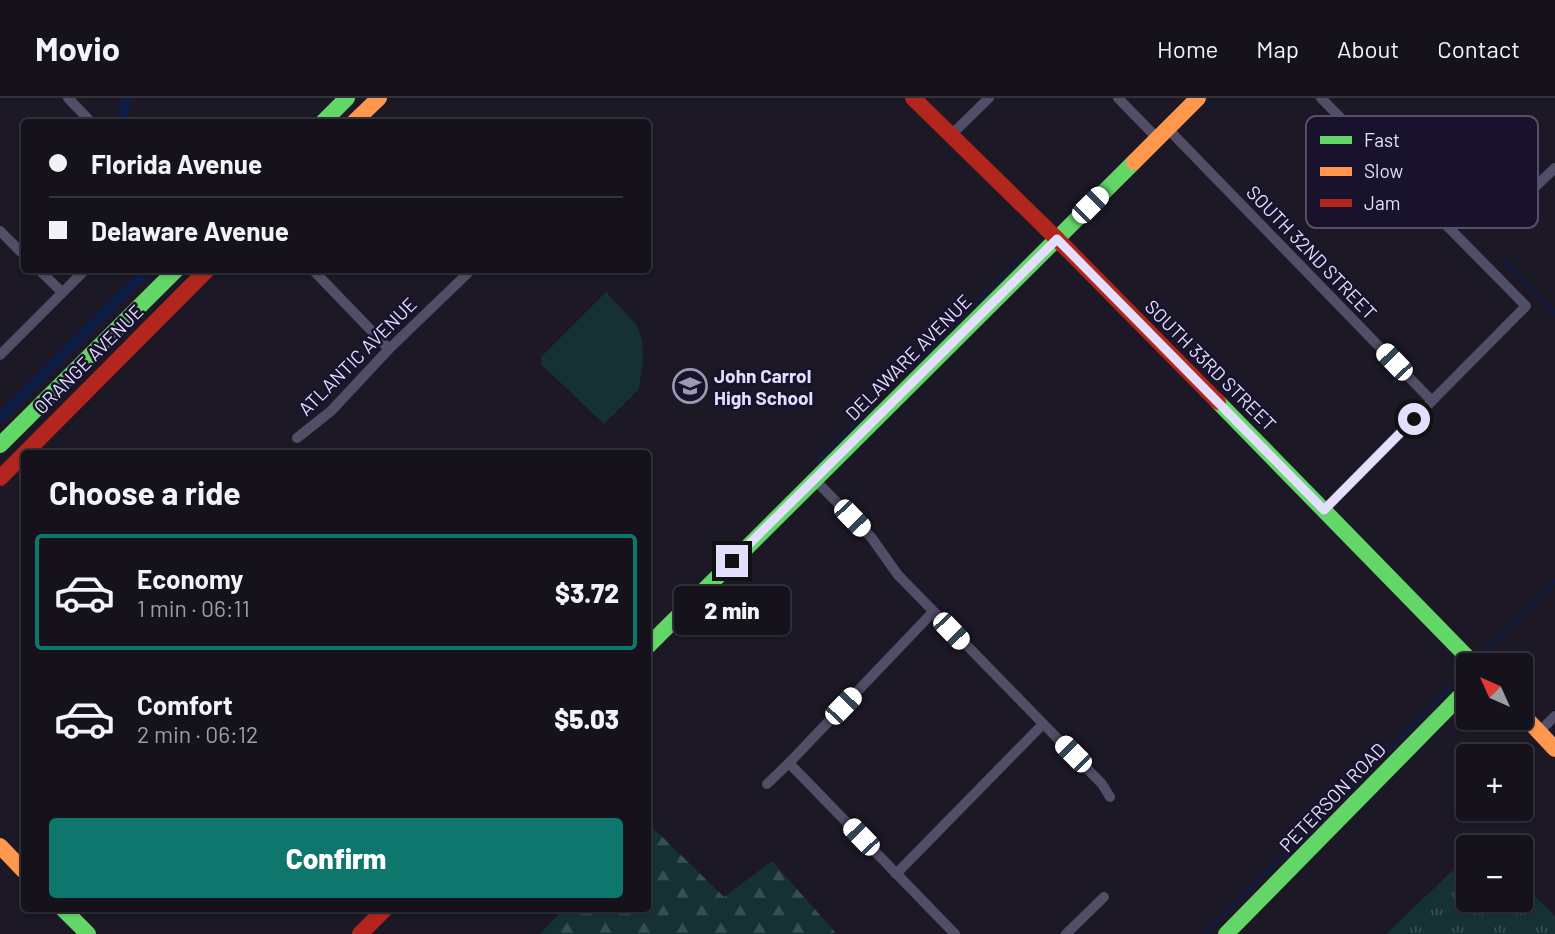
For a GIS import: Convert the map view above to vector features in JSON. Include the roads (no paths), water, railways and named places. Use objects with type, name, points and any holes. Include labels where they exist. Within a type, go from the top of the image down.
[{"type":"street","points":[[68,98],[88,119]]},
{"type":"street","points":[[326,119],[347,98]]},
{"type":"street","points":[[357,119],[379,98]]},
{"type":"street","name":"SOUTH 33RD STREET","points":[[913,98],[1057,239],[1463,653]]},
{"type":"street","points":[[950,136],[989,98]]},
{"type":"street","name":"SOUTH 32ND STREET","points":[[1118,98],[1162,133],[1432,401]]},
{"type":"street","name":"DELAWARE AVENUE","points":[[651,643],[1198,98]]},
{"type":"street","points":[[1321,98],[1339,116]]},
{"type":"street","points":[[1538,184],[1555,168]]},
{"type":"street","points":[[1324,510],[1525,306],[1448,228]]},
{"type":"street","points":[[0,231],[21,252]]},
{"type":"street","points":[[42,273],[62,292]]},
{"type":"street","points":[[0,355],[82,273]]},
{"type":"street","name":"ORANGE AVENUE","points":[[1,441],[173,273]]},
{"type":"street","name":"ORANGE AVENUE","points":[[28,450],[204,273]]},
{"type":"street","points":[[316,273],[389,349]]},
{"type":"street","name":"ATLANTIC AVENUE","points":[[297,438],[331,411],[389,349],[468,273]]},
{"type":"street","points":[[1,441],[20,458]]},
{"type":"street","name":"ORANGE AVENUE","points":[[0,478],[20,458]]},
{"type":"street","points":[[814,479],[871,537],[898,575],[1102,784],[1110,797]]},
{"type":"street","points":[[766,784],[933,612]]},
{"type":"street","name":"PETERSON ROAD","points":[[1226,934],[1456,700]]},
{"type":"street","points":[[1539,732],[1555,716]]},
{"type":"street","points":[[896,874],[1043,724]]},
{"type":"street","points":[[1533,726],[1555,749]]},
{"type":"street","points":[[789,763],[955,934]]},
{"type":"street","points":[[0,846],[21,867]]},
{"type":"street","points":[[1066,934],[1104,897]]},
{"type":"street","points":[[66,912],[88,934]]},
{"type":"street","points":[[360,934],[382,912]]},
{"type":"waterway","points":[[122,119],[126,98]]},
{"type":"waterway","points":[[950,328],[1020,258]]},
{"type":"waterway","points":[[1504,260],[1555,312]]},
{"type":"waterway","points":[[1,417],[144,273]]},
{"type":"waterway","points":[[903,374],[940,338]]},
{"type":"waterway","points":[[817,461],[878,399]]},
{"type":"waterway","points":[[1483,653],[1555,582]]},
{"type":"waterway","points":[[1205,934],[1456,682]]},
{"type":"place","name":"John Carrol High School","points":[[690,386]]}]
